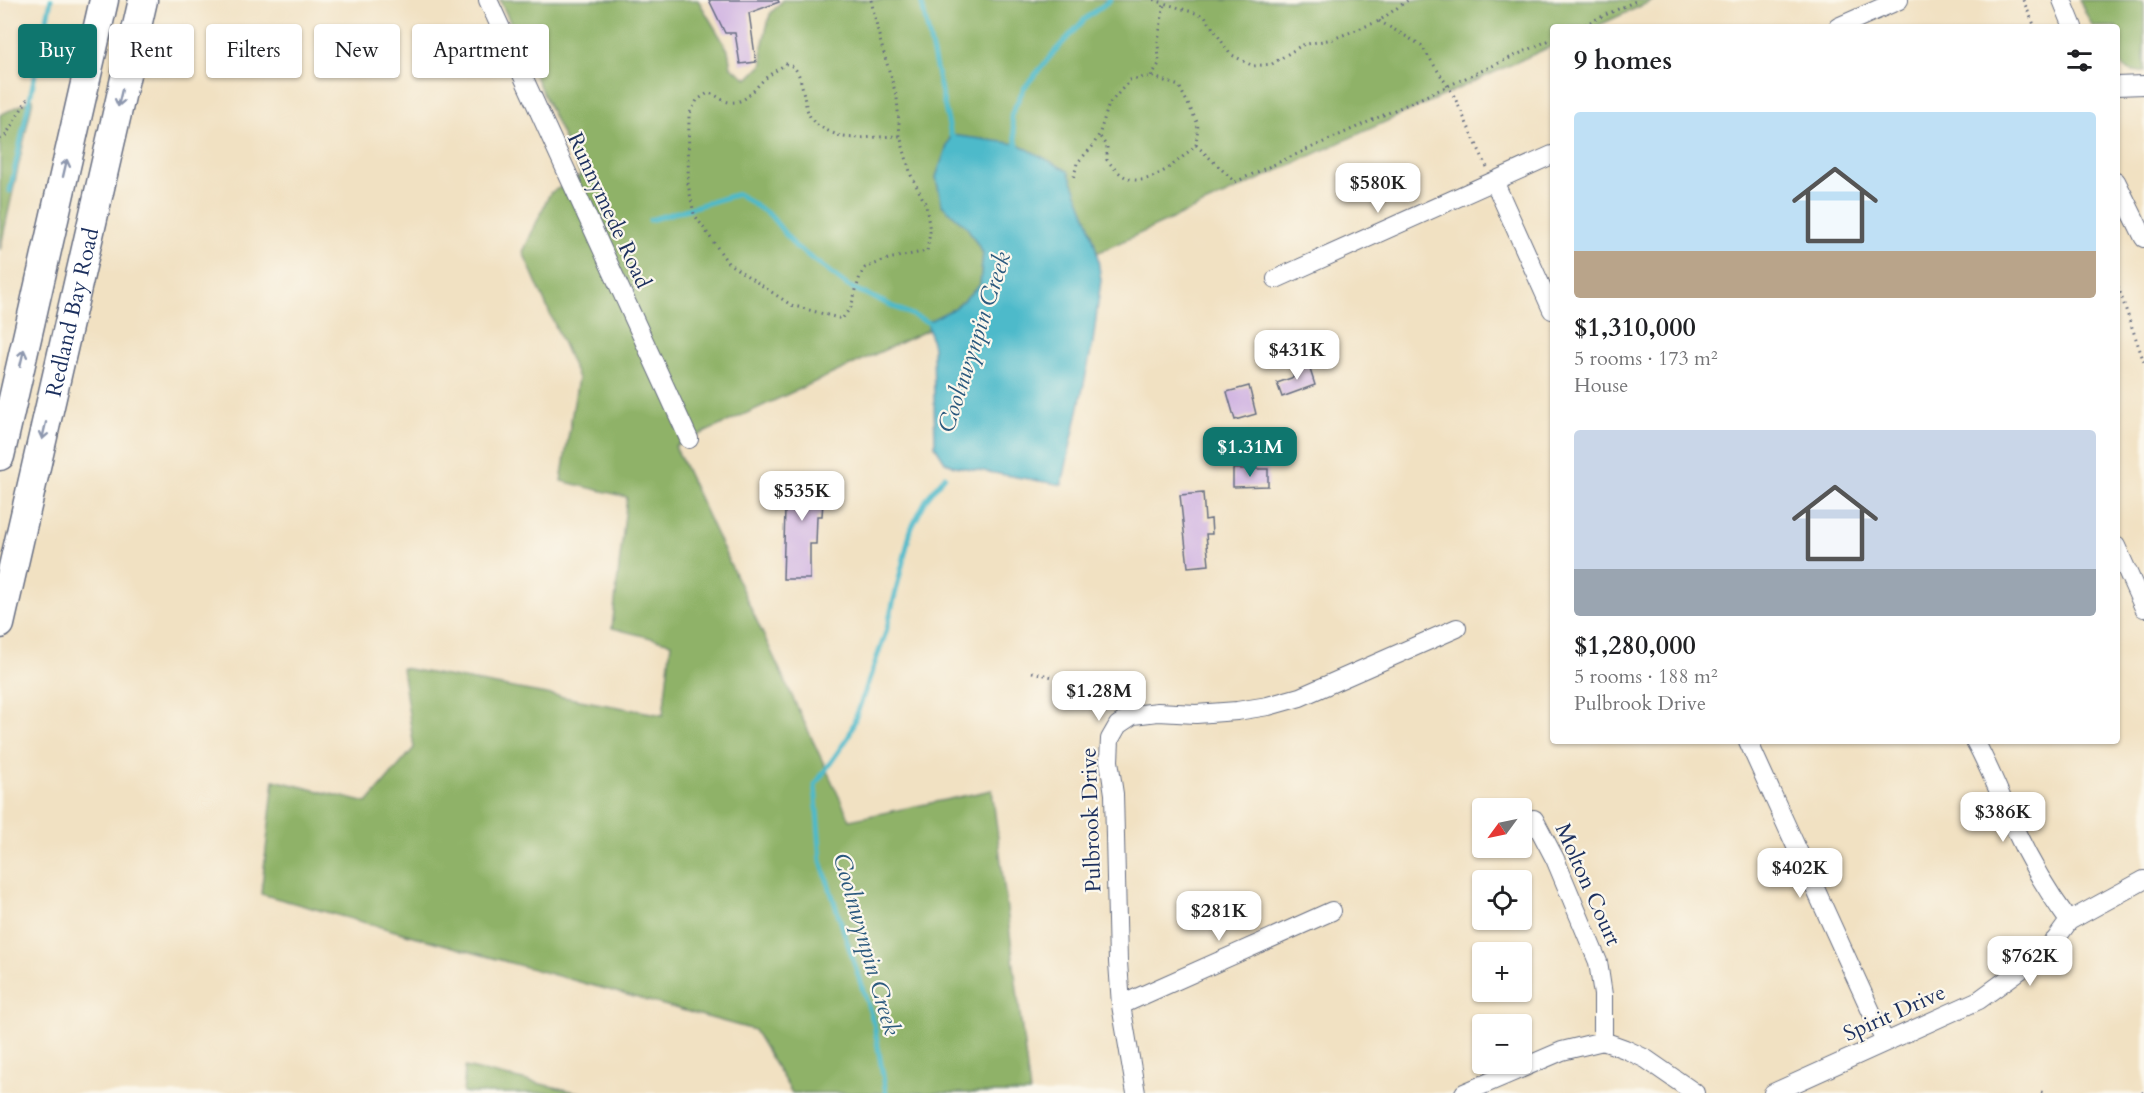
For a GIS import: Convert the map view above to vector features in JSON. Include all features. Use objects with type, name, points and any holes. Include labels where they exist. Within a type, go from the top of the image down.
[{"type":"main road","name":"Redland Bay Road","points":[[0,456],[104,0]]},
{"type":"main road","name":"Redland Bay Road","points":[[0,624],[143,0]]},
{"type":"street","name":"Runnymede Road","points":[[488,0],[689,439]]},
{"type":"street","points":[[1849,24],[1899,0]]},
{"type":"street","points":[[2062,0],[2072,24]]},
{"type":"street","points":[[2120,86],[2144,85]]},
{"type":"street","points":[[1276,279],[1491,175],[1550,156]]},
{"type":"street","points":[[1491,175],[1550,306]]},
{"type":"street","points":[[2120,189],[2144,238]]},
{"type":"street","points":[[2120,555],[2144,608]]},
{"type":"street","points":[[1133,715],[1158,712],[1196,714],[1227,712],[1268,706],[1300,697],[1457,628]]},
{"type":"street","name":"Pulbrook Drive","points":[[1133,715],[1118,725],[1110,739],[1110,761],[1114,794],[1121,1005],[1136,1093]]},
{"type":"street","points":[[1749,744],[1885,1042]]},
{"type":"street","points":[[1978,744],[1992,771],[2006,810],[2045,886],[2069,921]]},
{"type":"street","name":"Molton Court","points":[[1534,819],[1555,859],[1590,938],[1598,962],[1603,995],[1603,1041]]},
{"type":"street","name":"Spirit Drive","points":[[1773,1093],[1979,1000],[2038,957],[2056,939],[2069,921],[2144,880]]},
{"type":"street","points":[[1121,1005],[1332,911]]},
{"type":"street","points":[[1464,1093],[1562,1051],[1603,1041],[1625,1048],[1646,1059],[1695,1093]]},
{"type":"path","points":[[871,0],[897,98],[900,136],[911,175],[926,205],[930,232],[927,251],[888,259],[865,268],[860,276],[851,307],[842,320],[791,304],[728,263],[694,214],[688,184],[689,116],[698,100],[708,93],[717,95],[725,102],[735,102],[748,97],[766,78],[786,64],[792,65],[798,71],[805,104],[814,122],[842,137],[900,136]]},
{"type":"path","points":[[1154,0],[1205,16],[1230,54],[1253,66],[1272,64],[1302,45],[1333,39],[1379,21],[1408,0]]},
{"type":"path","points":[[1586,24],[1638,0]]},
{"type":"path","points":[[2023,0],[2034,24]]},
{"type":"path","points":[[1152,76],[1159,64],[1158,41],[1164,4]]},
{"type":"path","points":[[1379,21],[1421,45],[1448,86],[1491,175]]},
{"type":"path","points":[[1196,146],[1235,182],[1550,40]]},
{"type":"path","points":[[1074,177],[1077,163],[1092,147],[1099,135],[1109,104],[1130,80],[1152,76],[1179,86],[1198,124],[1196,146],[1154,177],[1133,180],[1119,173],[1107,160],[1107,147],[1099,135]]},
{"type":"path","points":[[0,139],[6,135],[30,94]]},
{"type":"path","points":[[2120,293],[2144,362]]},
{"type":"path","points":[[1032,672],[1115,692],[1124,699],[1133,715]]},
{"type":"green space","points":[[500,0],[698,0],[728,50],[731,67],[748,79],[763,64],[762,47],[770,14],[783,0],[1654,0],[1602,24],[1550,24],[1550,47],[1097,253],[1089,223],[951,135],[936,177],[942,205],[967,227],[983,253],[980,285],[955,308],[928,322],[930,329],[675,446],[850,820],[992,790],[1030,1093],[792,1093],[754,1030],[261,894],[274,780],[367,803],[414,748],[402,668],[663,715],[671,643],[612,628],[627,497],[561,481],[578,378],[523,252],[550,193],[581,176],[536,78],[549,78],[549,24],[511,24]]},
{"type":"green space","points":[[2079,0],[2142,0],[2144,4],[2144,71],[2126,69],[2121,65],[2120,24],[2091,24]]},
{"type":"green space","points":[[33,99],[0,250],[0,115]]},
{"type":"green space","points":[[465,1067],[581,1093],[463,1093]]},
{"type":"water","points":[[951,135],[1018,144],[1068,171],[1089,223],[1101,280],[1093,342],[1062,485],[954,466],[945,462],[935,446],[933,347],[927,322],[955,308],[980,285],[983,253],[967,227],[942,205],[936,177]]},
{"type":"building","points":[[709,0],[778,0],[779,2],[749,13],[756,62],[740,64],[735,33],[725,33]]},
{"type":"building","points":[[1308,363],[1315,385],[1282,397],[1277,383],[1294,377],[1291,369]]},
{"type":"building","points":[[1249,386],[1256,414],[1235,420],[1227,392]]},
{"type":"building","points":[[1233,469],[1268,469],[1268,486],[1233,487]]},
{"type":"building","points":[[786,474],[827,476],[826,502],[823,502],[822,516],[817,516],[816,544],[810,544],[810,579],[783,579]]},
{"type":"building","points":[[1203,493],[1205,520],[1211,519],[1212,534],[1206,534],[1209,565],[1188,567],[1180,495]]},
{"type":"waterway","points":[[10,191],[51,0]]},
{"type":"waterway","name":"Coolnwynpin Creek","points":[[921,0],[951,135],[954,138]]},
{"type":"waterway","name":"Coolnwynpin Creek","points":[[1018,150],[1011,115],[1024,88],[1085,19],[1110,0]]},
{"type":"waterway","points":[[650,220],[738,194],[770,215],[795,246],[848,286],[932,324]]},
{"type":"waterway","name":"Coolnwynpin Creek","points":[[886,1093],[874,1024],[821,861],[815,785],[849,736],[886,632],[911,529],[927,498],[945,476]]}]
